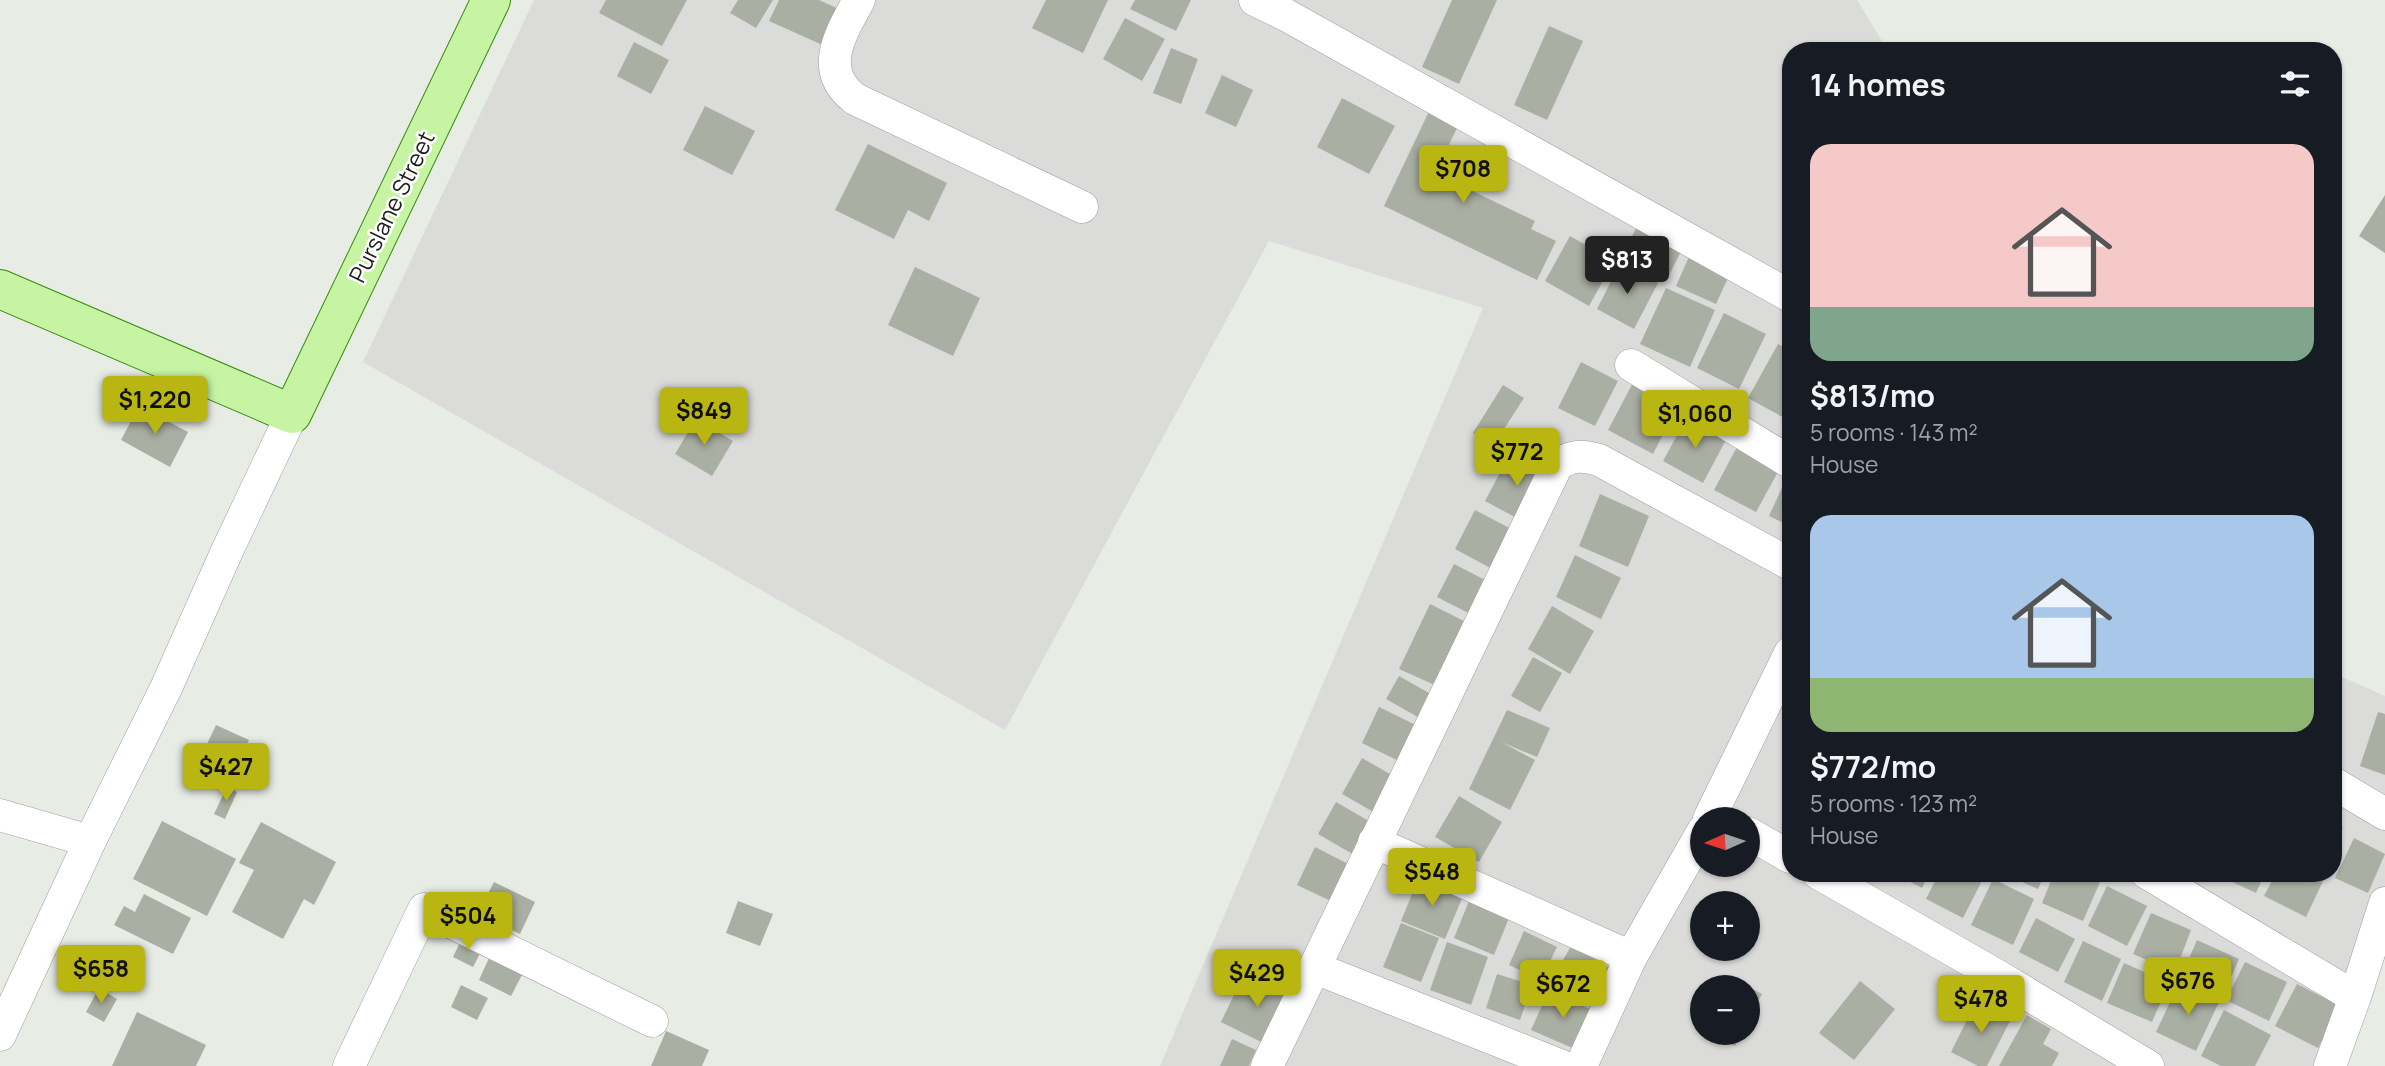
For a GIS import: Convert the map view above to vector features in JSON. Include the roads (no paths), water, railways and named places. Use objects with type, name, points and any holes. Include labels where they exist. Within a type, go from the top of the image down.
[{"type":"main road","name":"Purslane Street","points":[[292,414],[491,0]]},
{"type":"main road","points":[[0,289],[292,414]]},
{"type":"street","points":[[859,0],[841,33],[836,50],[834,66],[846,92],[855,99],[1082,207]]},
{"type":"street","points":[[1255,0],[1782,292]]},
{"type":"street","points":[[1632,365],[1782,458]]},
{"type":"street","points":[[0,1035],[90,841],[166,688],[292,414]]},
{"type":"street","points":[[1267,1066],[1557,465],[1570,457],[1586,456],[1599,460],[1782,560]]},
{"type":"street","points":[[1718,807],[1782,673]]},
{"type":"street","points":[[2342,788],[2385,814]]},
{"type":"street","points":[[0,815],[90,841]]},
{"type":"street","points":[[1760,840],[1782,852]]},
{"type":"street","points":[[1374,842],[1631,957]]},
{"type":"street","points":[[1581,1066],[1631,957],[1690,857]]},
{"type":"street","points":[[1834,882],[2148,1066]]},
{"type":"street","points":[[2162,882],[2355,997]]},
{"type":"street","points":[[2330,1066],[2385,903]]},
{"type":"street","points":[[349,1066],[424,909],[652,1021]]},
{"type":"street","points":[[1315,968],[1562,1066]]}]
